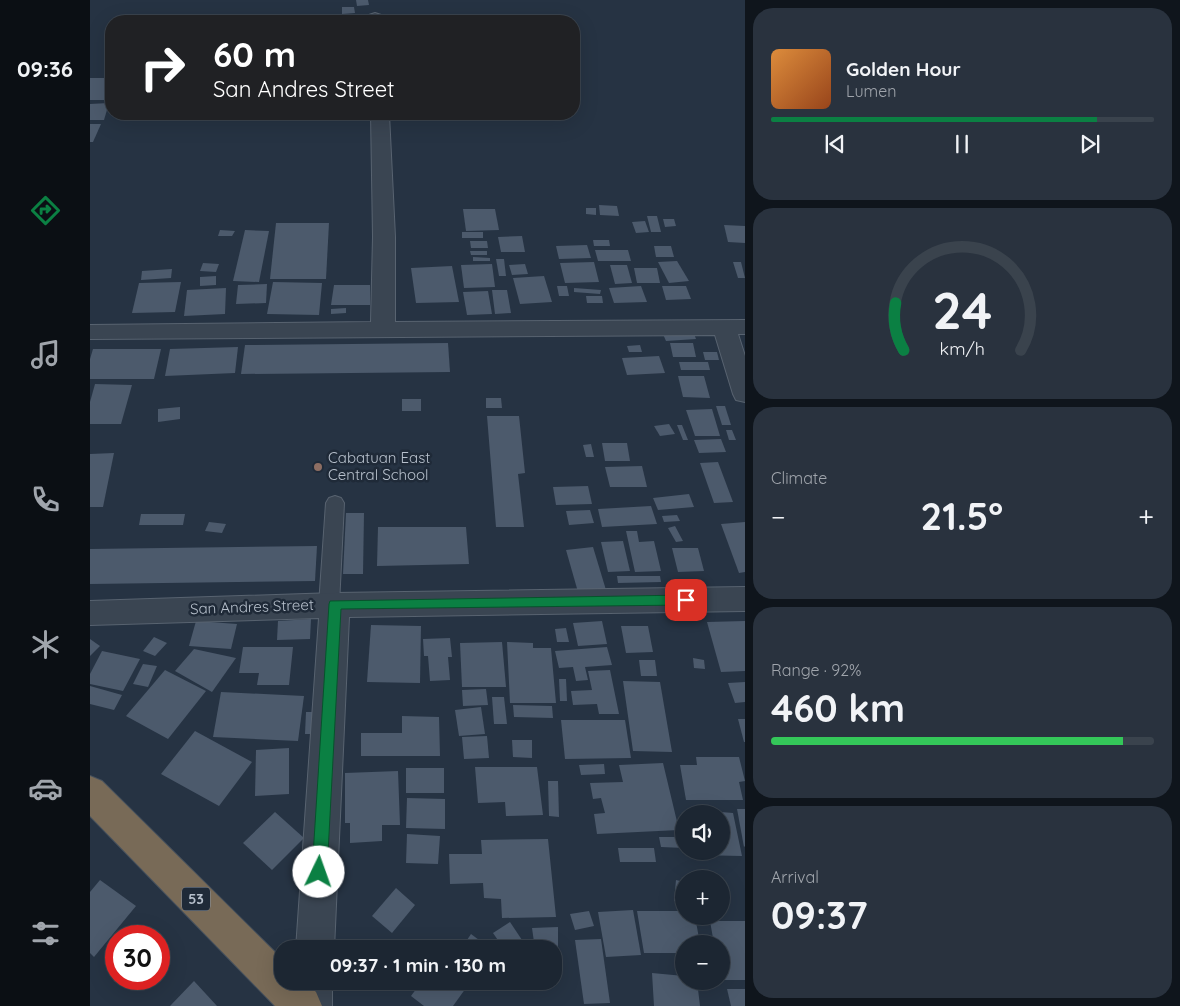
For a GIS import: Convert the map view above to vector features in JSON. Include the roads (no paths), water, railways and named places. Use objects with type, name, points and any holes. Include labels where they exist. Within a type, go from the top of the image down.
[{"type":"highway","name":"53","points":[[90,792],[302,1006]]},
{"type":"street","points":[[380,120],[384,237],[383,330]]},
{"type":"street","points":[[90,332],[735,327],[745,394]]},
{"type":"street","name":"San Andres Street","points":[[90,613],[332,605],[745,599]]},
{"type":"street","points":[[315,940],[332,605]]},
{"type":"street","points":[[312,1006],[313,990]]},
{"type":"lane","points":[[332,605],[335,503]]},
{"type":"place","name":"Cabatuan East Central School","points":[[318,467]]}]
